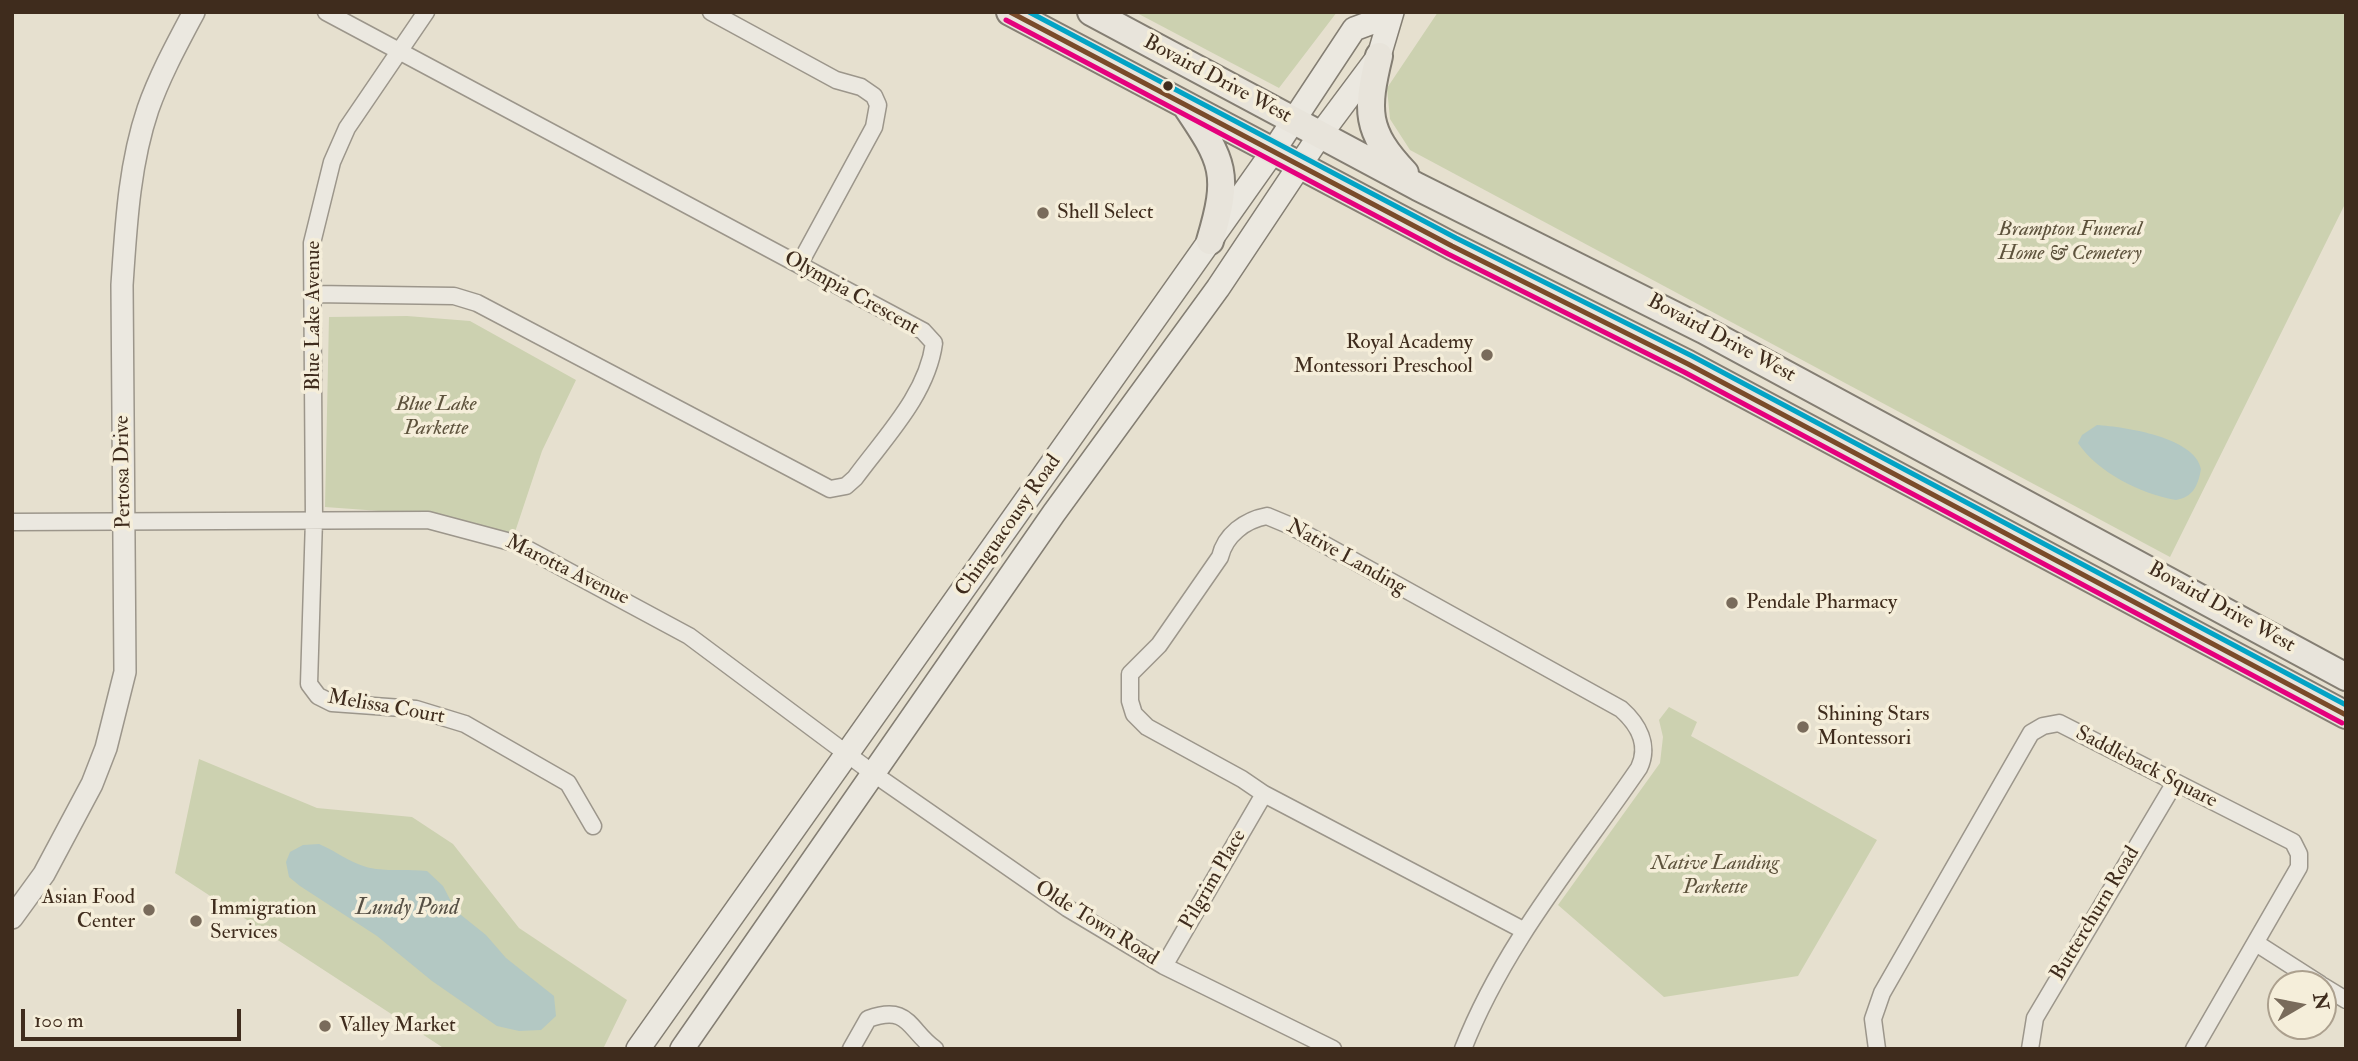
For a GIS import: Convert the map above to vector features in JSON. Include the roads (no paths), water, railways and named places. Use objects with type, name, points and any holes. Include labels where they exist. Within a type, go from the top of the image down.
[{"type":"main road","name":"Bovaird Drive West","points":[[1010,12],[1452,246],[1688,364],[2346,715]]},
{"type":"main road","name":"Bovaird Drive West","points":[[1091,12],[1418,187],[1704,330],[2346,677]]},
{"type":"main road","name":"Chinguacousy Road","points":[[638,1049],[846,752],[967,588],[1274,150],[1354,29],[1390,14]]},
{"type":"main road","name":"Chinguacousy Road","points":[[682,1049],[1054,513],[1189,330],[1320,135],[1379,57],[1390,14]]},
{"type":"main road","points":[[1379,57],[1369,99],[1378,139],[1390,158],[1418,187]]},
{"type":"main road","points":[[1185,105],[1219,157],[1222,172],[1222,203],[1210,240]]},
{"type":"main road","points":[[1688,364],[1704,330]]},
{"type":"street","name":"Pertosa Drive","points":[[12,918],[70,830],[106,748],[125,672],[122,285],[132,176],[148,111],[167,64],[194,12]]},
{"type":"street","name":"Olympia Crescent","points":[[313,294],[454,296],[477,303],[830,489],[846,486],[855,478],[917,392],[931,366],[934,343],[923,331],[326,12]]},
{"type":"street","name":"Blue Lake Avenue","points":[[314,519],[312,243],[332,162],[347,128],[426,12]]},
{"type":"street","points":[[711,12],[836,80],[861,87],[874,96],[878,105],[874,127],[799,265]]},
{"type":"street","name":"Native Landing","points":[[1463,1049],[1477,1014],[1523,930],[1639,768],[1643,750],[1634,720],[1609,702],[1291,526],[1267,516],[1240,527],[1228,538],[1220,557],[1171,628],[1130,674],[1128,688],[1134,714],[1147,727],[1264,794],[1523,930]]},
{"type":"street","name":"Melissa Court","points":[[314,519],[310,684],[318,696],[332,703],[416,709],[465,724],[568,783],[593,826]]},
{"type":"street","name":"Marotta Avenue","points":[[12,523],[125,520],[428,520],[518,544],[690,636],[874,774]]},
{"type":"street","name":"Saddleback Square","points":[[1877,1049],[1873,1019],[1882,993],[2031,733],[2043,726],[2059,723],[2293,842],[2299,854],[2299,867],[2194,1049]]},
{"type":"street","name":"Olde Town Road","points":[[874,774],[1067,908],[1164,966],[1333,1049]]},
{"type":"street","name":"Butterchurn Road","points":[[2030,1049],[2035,1018],[2174,783]]},
{"type":"street","name":"Pilgrim Place","points":[[1164,966],[1264,794]]},
{"type":"street","points":[[2256,943],[2298,970]]},
{"type":"street","points":[[851,1049],[868,1019],[883,1014],[900,1015],[912,1023],[925,1041],[935,1049]]},
{"type":"water","points":[[2097,425],[2141,431],[2186,449],[2196,458],[2201,469],[2194,490],[2176,500],[2149,493],[2108,472],[2086,454],[2078,443],[2082,435]]},
{"type":"water","name":"Lundy Pond","points":[[319,844],[368,867],[427,871],[443,886],[456,911],[486,935],[506,958],[554,996],[556,1016],[541,1030],[519,1031],[497,1026],[432,981],[377,936],[300,886],[289,877],[286,862],[290,852],[303,845]]},
{"type":"place","name":"Shell Select","points":[[1043,213]]},
{"type":"place","name":"Royal Academy Montessori Preschool","points":[[1487,355]]},
{"type":"place","name":"Pendale Pharmacy","points":[[1732,603]]},
{"type":"place","name":"Shining Stars Montessori","points":[[1803,727]]},
{"type":"place","name":"Asian Food Center","points":[[149,910]]},
{"type":"place","name":"Immigration Services","points":[[196,921]]},
{"type":"place","name":"Valley Market","points":[[325,1026]]},
{"type":"park label","name":"Brampton Funeral Home & Cemetery","points":[[2070,242]]},
{"type":"park label","name":"Blue Lake Parkette","points":[[436,417]]},
{"type":"park label","name":"Native Landing Parkette","points":[[1715,876]]}]
